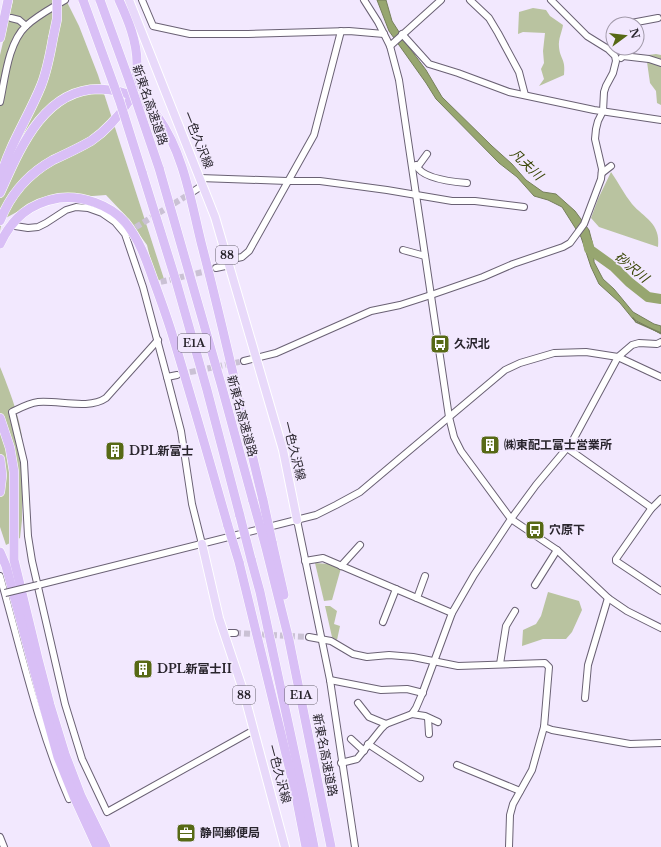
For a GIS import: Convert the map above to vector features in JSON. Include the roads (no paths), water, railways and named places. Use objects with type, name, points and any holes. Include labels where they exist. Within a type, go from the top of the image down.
[{"type":"highway","points":[[0,38],[8,0]]},
{"type":"highway","points":[[0,180],[18,133],[41,86],[48,66],[57,19],[57,0]]},
{"type":"highway","name":"E1A","points":[[83,0],[120,102],[178,288],[207,390],[263,608],[314,847]]},
{"type":"highway","name":"新東名高速道路","points":[[100,0],[159,168],[253,501],[269,543],[331,847]]},
{"type":"highway","points":[[119,0],[127,18],[136,48],[137,64],[134,88]]},
{"type":"highway","points":[[0,193],[17,156],[31,132],[53,106],[66,98],[77,93],[93,89],[122,91],[137,98],[158,116],[177,151],[185,178],[219,310],[246,432],[263,500],[269,543]]},
{"type":"highway","points":[[0,221],[9,202],[20,187],[34,173],[51,161],[91,141],[108,127],[123,111],[129,101]]},
{"type":"highway","points":[[0,244],[13,222],[23,213],[40,203],[64,198],[87,200],[111,210],[124,222],[136,238],[145,256],[165,312],[190,392],[239,562],[295,791],[306,847]]},
{"type":"highway","points":[[0,418],[10,448],[14,472],[14,560],[38,659],[65,754],[81,796],[106,847]]},
{"type":"highway","points":[[0,459],[2,475],[0,492]]},
{"type":"highway","points":[[0,552],[6,566],[58,757],[97,847]]},
{"type":"main road","name":"一色久沢線","points":[[129,0],[215,217],[283,450],[297,520]]},
{"type":"main road","name":"一色久沢線","points":[[202,544],[219,618],[225,633],[254,730],[285,847]]},
{"type":"street","points":[[0,102],[11,52],[15,41],[26,26],[65,0]]},
{"type":"street","points":[[142,0],[153,26],[190,34],[341,31],[384,34]]},
{"type":"street","points":[[364,0],[384,34],[392,44],[414,166],[416,196],[449,417],[454,437],[461,451],[511,519],[557,550],[608,598],[626,611],[661,628]]},
{"type":"street","points":[[392,44],[441,0]]},
{"type":"street","points":[[470,0],[489,18],[498,33],[519,72],[525,95]]},
{"type":"street","points":[[244,361],[276,353],[294,346],[371,311],[400,305],[431,295],[483,277],[570,243],[584,224],[602,173],[595,139],[598,121],[603,111],[604,92],[613,73],[616,62],[615,56],[608,49],[587,36],[551,0]]},
{"type":"street","points":[[11,18],[20,20],[26,26]]},
{"type":"street","points":[[645,20],[658,18]]},
{"type":"street","points":[[216,268],[242,257],[249,251],[314,135],[341,31]]},
{"type":"street","points":[[402,34],[429,64],[509,92],[603,111],[661,120]]},
{"type":"street","points":[[616,62],[623,56],[649,59],[661,63]]},
{"type":"street","points":[[414,166],[419,165],[427,154]]},
{"type":"street","points":[[414,166],[425,174],[454,182],[467,183]]},
{"type":"street","points":[[602,173],[611,166]]},
{"type":"street","points":[[194,191],[202,182],[320,181],[452,201],[476,201],[524,207]]},
{"type":"street","points":[[15,226],[28,228],[38,226],[46,223],[66,210],[82,207],[102,213],[115,222],[126,233],[144,287],[168,377],[181,431],[192,504],[202,544]]},
{"type":"street","points":[[403,250],[425,256]]},
{"type":"street","points":[[144,287],[151,284]]},
{"type":"street","points":[[158,340],[106,398],[100,402],[90,404],[38,402],[24,406],[12,412],[24,462],[28,536],[32,561],[65,704],[82,759],[107,812],[254,730]]},
{"type":"street","points":[[412,714],[422,693],[452,613],[474,575],[511,519],[536,485],[572,442],[618,357],[632,345],[639,343],[657,344],[661,342]]},
{"type":"street","points":[[2,594],[316,515],[360,492],[505,370],[520,363],[554,353],[586,352],[618,357],[661,377]]},
{"type":"street","points":[[168,377],[177,375]]},
{"type":"street","points":[[567,448],[649,506],[651,509]]},
{"type":"street","points":[[661,499],[651,509],[616,558],[616,561],[661,591]]},
{"type":"street","points":[[297,520],[330,680],[341,763],[355,847]]},
{"type":"street","points":[[342,566],[360,545]]},
{"type":"street","points":[[535,585],[557,550]]},
{"type":"street","points":[[306,561],[323,558],[452,613]]},
{"type":"street","points":[[0,576],[2,594],[44,732],[56,769],[69,799]]},
{"type":"street","points":[[417,598],[425,576]]},
{"type":"street","points":[[383,622],[396,589]]},
{"type":"street","points":[[585,698],[588,665],[608,598]]},
{"type":"street","points":[[500,664],[506,626],[515,611]]},
{"type":"street","points":[[225,633],[235,633]]},
{"type":"street","points":[[309,637],[331,641],[353,654],[367,656],[389,655],[413,657],[458,666],[545,663],[549,667],[544,727],[532,770],[513,804],[510,815],[509,847]]},
{"type":"street","points":[[330,680],[381,690],[408,689],[422,693]]},
{"type":"street","points":[[358,704],[369,717],[386,724]]},
{"type":"street","points":[[341,763],[357,759],[386,724],[412,714],[438,722]]},
{"type":"street","points":[[428,718],[429,734]]},
{"type":"street","points":[[544,727],[587,737],[630,744],[661,743]]},
{"type":"street","points":[[352,739],[364,751]]},
{"type":"street","points":[[368,744],[420,778]]},
{"type":"street","points":[[457,765],[520,791]]},
{"type":"street","points":[[0,837],[4,847]]},
{"type":"waterway","name":"砂沢川","points":[[588,243],[589,249],[614,267],[629,282],[648,297],[661,299]]},
{"type":"waterway","name":"凡夫川","points":[[633,318],[636,322],[661,333]]},
{"type":"tunnel","points":[[128,232],[191,193]]},
{"type":"tunnel","points":[[152,284],[211,270]]},
{"type":"tunnel","points":[[181,374],[244,361]]},
{"type":"tunnel","points":[[235,633],[309,637]]},
{"type":"place","name":"久沢北","points":[[440,344]]},
{"type":"place","name":"㈱東配工富士営業所","points":[[490,445]]},
{"type":"place","name":"DPL新富士","points":[[115,451]]},
{"type":"place","name":"穴原下","points":[[535,530]]},
{"type":"place","name":"DPL新富士II","points":[[143,669]]},
{"type":"place","name":"静岡郵便局","points":[[186,833]]}]
